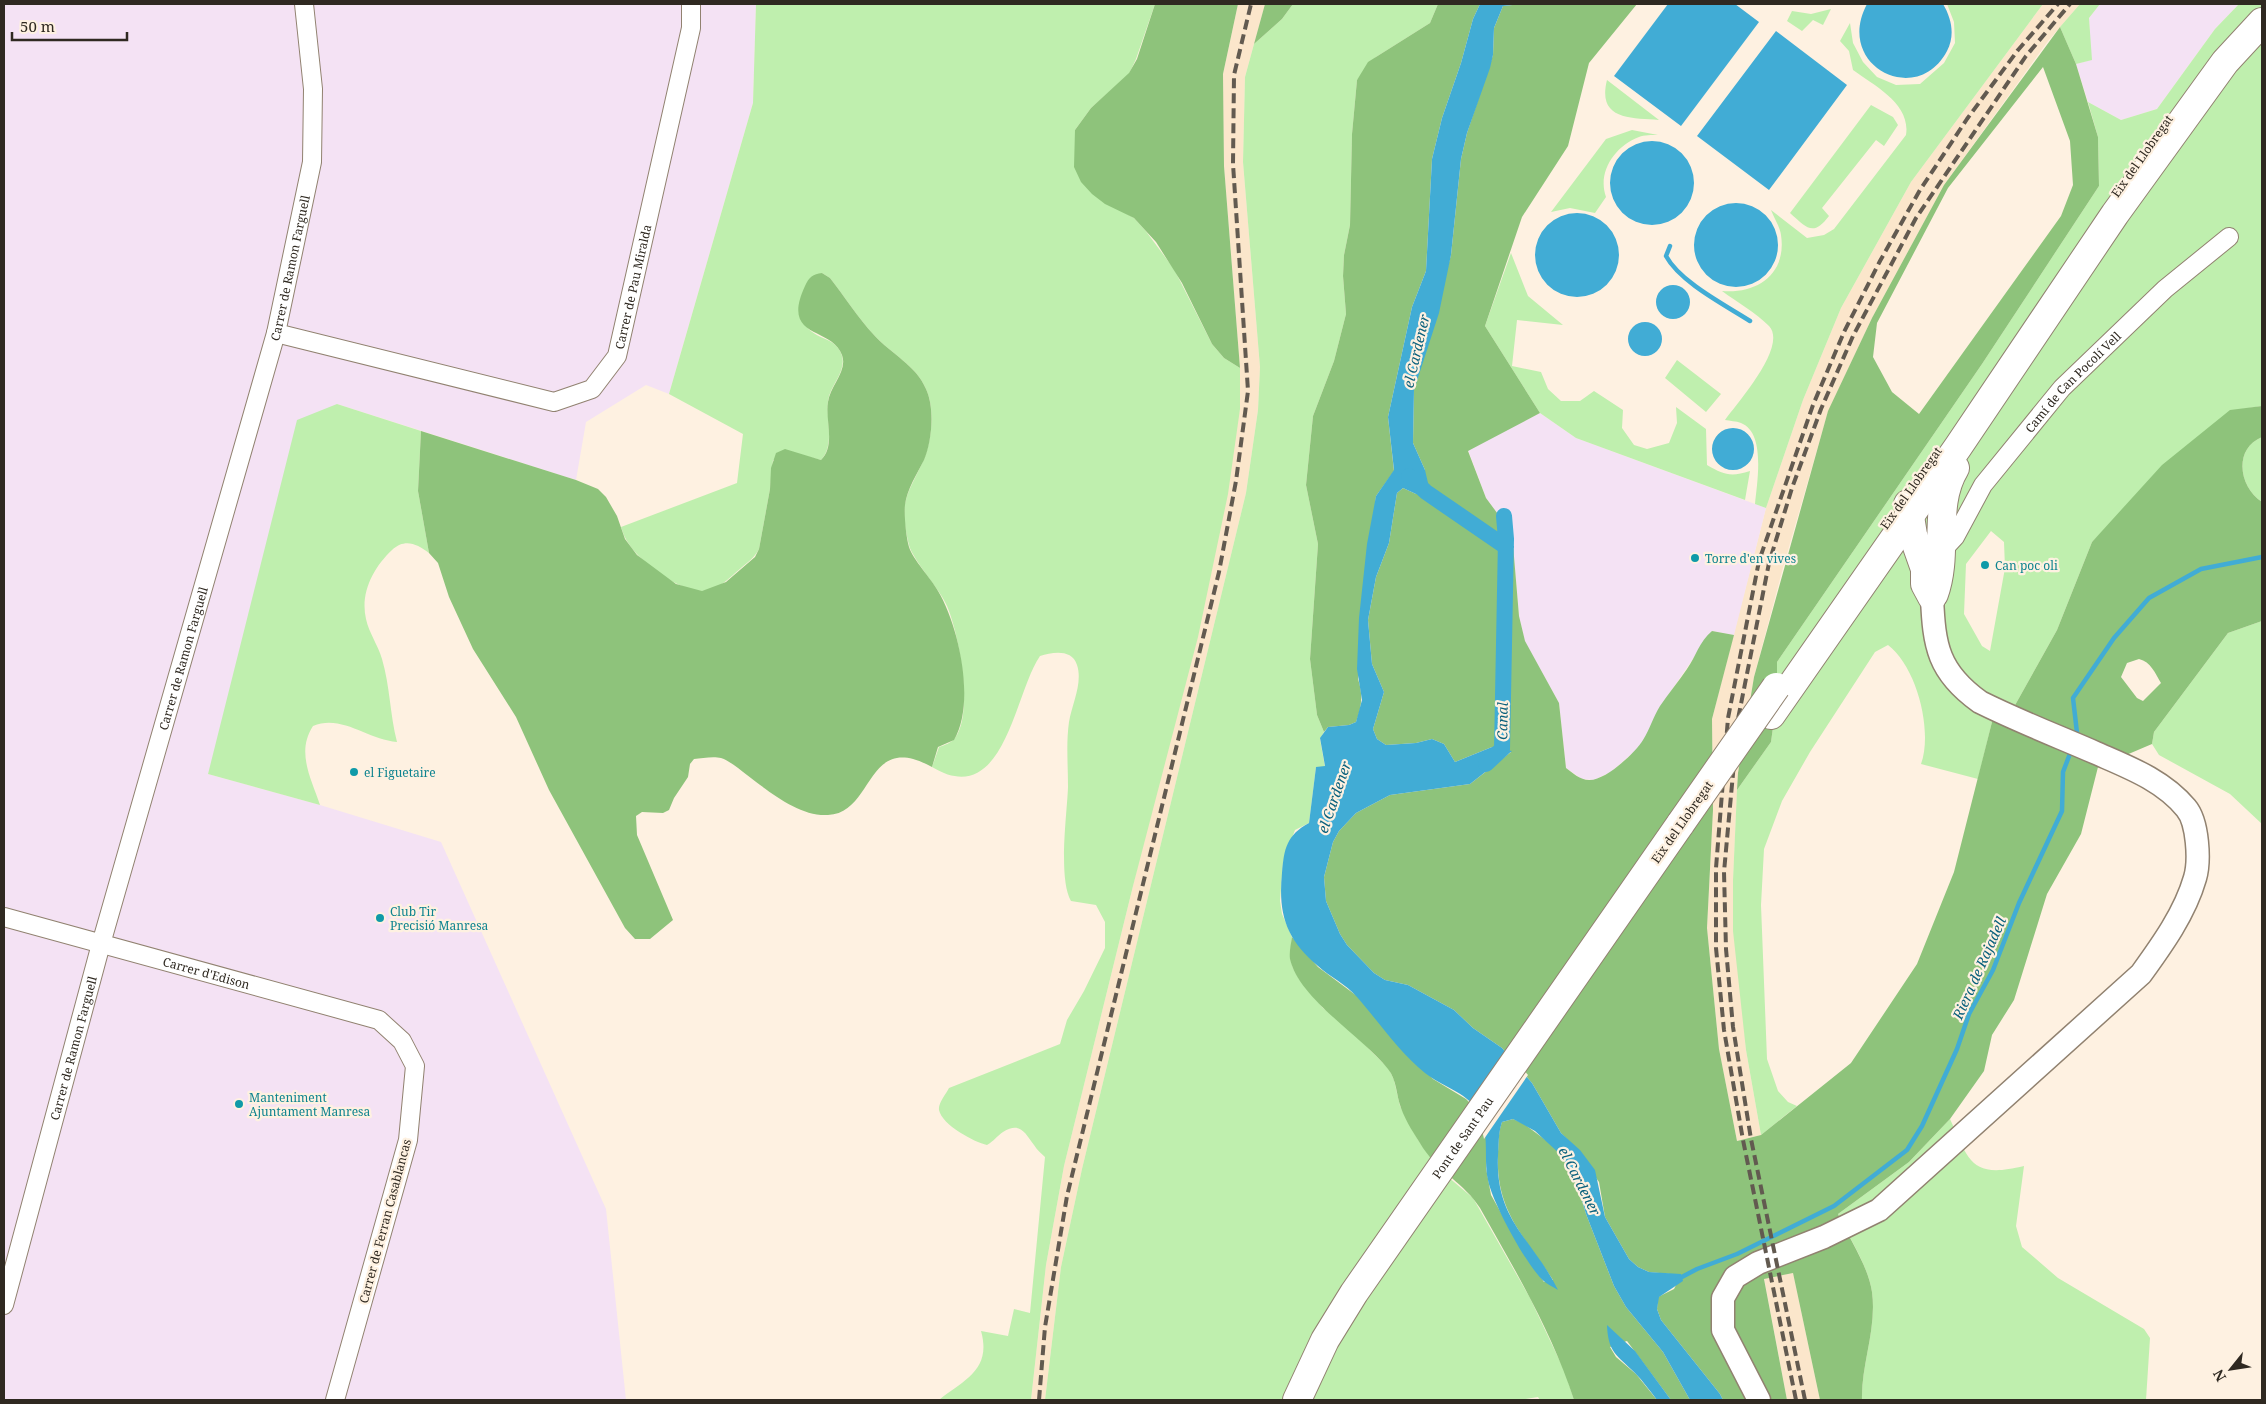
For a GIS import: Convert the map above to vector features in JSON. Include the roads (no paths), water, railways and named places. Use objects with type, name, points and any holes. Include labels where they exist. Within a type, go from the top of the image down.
[{"type":"highway","name":"Eix del Llobregat","points":[[1682,832],[1771,715],[1871,559],[1953,441],[2066,261],[2220,50],[2262,9]]},
{"type":"highway","points":[[1929,590],[1925,569],[1909,516],[1908,504],[1953,441]]},
{"type":"highway","points":[[1929,590],[1938,581],[1942,545],[1942,503],[1949,478],[1959,462],[1953,441]]},
{"type":"highway","points":[[1929,590],[1905,564],[1896,559],[1871,559],[1897,520],[1909,516],[1918,516],[1928,523],[1942,545]]},
{"type":"highway","name":"Eix del Llobregat","points":[[1576,984],[1682,832],[1825,612],[1871,559]]},
{"type":"highway","name":"Pont de Sant Pau","points":[[1358,1296],[1576,984]]},
{"type":"highway","points":[[1297,1400],[1325,1340],[1358,1296]]},
{"type":"highway","points":[[1310,1400],[1358,1296]]},
{"type":"street","name":"Carrer de Ramon Farguell","points":[[4,1305],[101,944],[276,334],[312,162],[313,89],[304,4]]},
{"type":"street","name":"Carrer de Pau Miralda","points":[[276,334],[554,402],[592,389],[617,356],[691,28],[691,4]]},
{"type":"street","name":"Camí de Can Pocolí Vell","points":[[1942,545],[1955,537],[1983,485],[2062,388],[2165,289],[2229,237]]},
{"type":"street","points":[[1759,1400],[1723,1330],[1723,1298],[1734,1277],[1758,1263],[1824,1237],[1879,1210],[2111,1004],[2141,974],[2160,948],[2180,913],[2196,876],[2196,834],[2188,809],[2171,793],[2141,772],[2001,711],[1970,695],[1948,673],[1937,648],[1929,590]]},
{"type":"street","name":"Carrer d'Edison","points":[[4,917],[379,1020],[402,1041]]},
{"type":"street","name":"Carrer de Ferran Casablancas","points":[[335,1400],[408,1140],[415,1066],[402,1041]]},
{"type":"water","name":"el Cardener","points":[[1480,4],[1522,4],[1503,6],[1494,28],[1493,55],[1490,68],[1467,133],[1461,159],[1451,255],[1439,313],[1414,390],[1413,443],[1425,470],[1428,483],[1423,493],[1416,494],[1403,488],[1397,493],[1389,543],[1376,577],[1368,620],[1372,664],[1384,692],[1373,729],[1377,739],[1386,745],[1416,743],[1432,739],[1444,744],[1455,762],[1492,747],[1512,751],[1470,784],[1390,795],[1356,813],[1339,831],[1333,842],[1324,877],[1326,901],[1340,934],[1347,945],[1374,973],[1385,980],[1408,985],[1454,1010],[1473,1028],[1502,1048],[1532,1083],[1561,1133],[1580,1150],[1595,1170],[1605,1217],[1629,1259],[1638,1267],[1649,1272],[1681,1274],[1683,1281],[1659,1297],[1657,1309],[1661,1320],[1723,1400],[1690,1400],[1663,1352],[1626,1307],[1614,1286],[1586,1214],[1579,1190],[1562,1156],[1535,1131],[1513,1119],[1502,1122],[1499,1135],[1499,1178],[1503,1197],[1509,1214],[1558,1290],[1546,1283],[1538,1275],[1529,1264],[1503,1219],[1491,1190],[1487,1171],[1484,1127],[1477,1110],[1466,1098],[1431,1078],[1416,1065],[1353,992],[1307,956],[1291,936],[1283,913],[1281,888],[1284,856],[1291,838],[1309,823],[1316,767],[1325,766],[1320,738],[1328,727],[1349,725],[1356,722],[1362,700],[1357,669],[1359,618],[1367,544],[1376,496],[1394,470],[1388,417],[1412,307],[1426,271],[1432,159],[1442,118],[1461,63],[1473,19]]},
{"type":"water","points":[[1668,4],[1735,4],[1759,22],[1681,126],[1614,76]]},
{"type":"water","points":[[1867,4],[1943,4],[1949,16],[1952,33],[1947,51],[1934,68],[1917,76],[1900,78],[1883,72],[1870,61],[1861,46],[1860,26]]},
{"type":"water","points":[[1776,31],[1847,85],[1769,190],[1697,136]]},
{"type":"water","points":[[1652,141],[1675,148],[1687,160],[1694,183],[1687,206],[1675,218],[1652,225],[1629,218],[1617,206],[1610,183],[1617,160],[1629,148]]},
{"type":"water","points":[[1736,203],[1759,210],[1771,222],[1778,245],[1771,268],[1759,280],[1736,287],[1713,280],[1701,268],[1694,245],[1701,222],[1713,210]]},
{"type":"water","points":[[1577,213],[1600,220],[1612,232],[1619,255],[1612,278],[1600,290],[1577,297],[1554,290],[1542,278],[1535,255],[1542,232],[1554,220]]},
{"type":"water","points":[[1673,285],[1685,290],[1690,302],[1685,314],[1673,319],[1661,314],[1656,302],[1661,290]]},
{"type":"water","points":[[1645,322],[1657,327],[1662,339],[1657,351],[1645,356],[1633,351],[1628,339],[1633,327]]},
{"type":"water","points":[[1737,428],[1745,431],[1751,437],[1754,449],[1751,461],[1745,467],[1729,470],[1721,467],[1715,461],[1712,445],[1715,437],[1721,431]]},
{"type":"water","points":[[1607,1325],[1635,1351],[1671,1400],[1657,1400],[1638,1376],[1618,1357],[1609,1342]]},
{"type":"waterway","points":[[1670,246],[1666,256],[1682,275],[1692,284],[1750,321]]},
{"type":"waterway","name":"Canal","points":[[1409,476],[1426,492],[1506,547]]},
{"type":"waterway","name":"Canal","points":[[1486,764],[1502,749],[1506,539],[1504,516]]},
{"type":"waterway","name":"Riera de Rajadell","points":[[2075,738],[2077,733],[2073,698],[2114,638],[2149,598],[2201,569],[2262,557]]},
{"type":"waterway","name":"Riera de Rajadell","points":[[1678,1279],[1697,1269],[1737,1254],[1834,1206],[1907,1150],[1922,1126],[1957,1049],[1969,1014],[1993,970],[2019,903],[2062,811],[2063,772],[2071,751]]},
{"type":"railway","points":[[1039,1400],[1045,1327],[1067,1196],[1219,572],[1236,481],[1248,391],[1233,164],[1234,75],[1251,4]]},
{"type":"railway","points":[[1796,1400],[1743,1140],[1724,1030],[1716,948],[1716,868],[1728,718],[1759,561],[1813,405],[1844,332],[1880,261],[1920,190],[1967,119],[2018,50],[2058,4]]},
{"type":"railway","points":[[1805,1400],[1751,1139],[1733,1027],[1726,949],[1724,872],[1738,719],[1769,563],[1792,488],[1821,409],[1853,336],[1916,218],[2026,56],[2070,4]]},
{"type":"place","name":"Torre d'en vives","points":[[1695,558]]},
{"type":"place","name":"Can poc oli","points":[[1985,565]]},
{"type":"place","name":"el Figuetaire","points":[[354,772]]},
{"type":"place","name":"Club Tir Precisió Manresa","points":[[380,918]]},
{"type":"place","name":"Manteniment Ajuntament Manresa","points":[[239,1104]]}]
